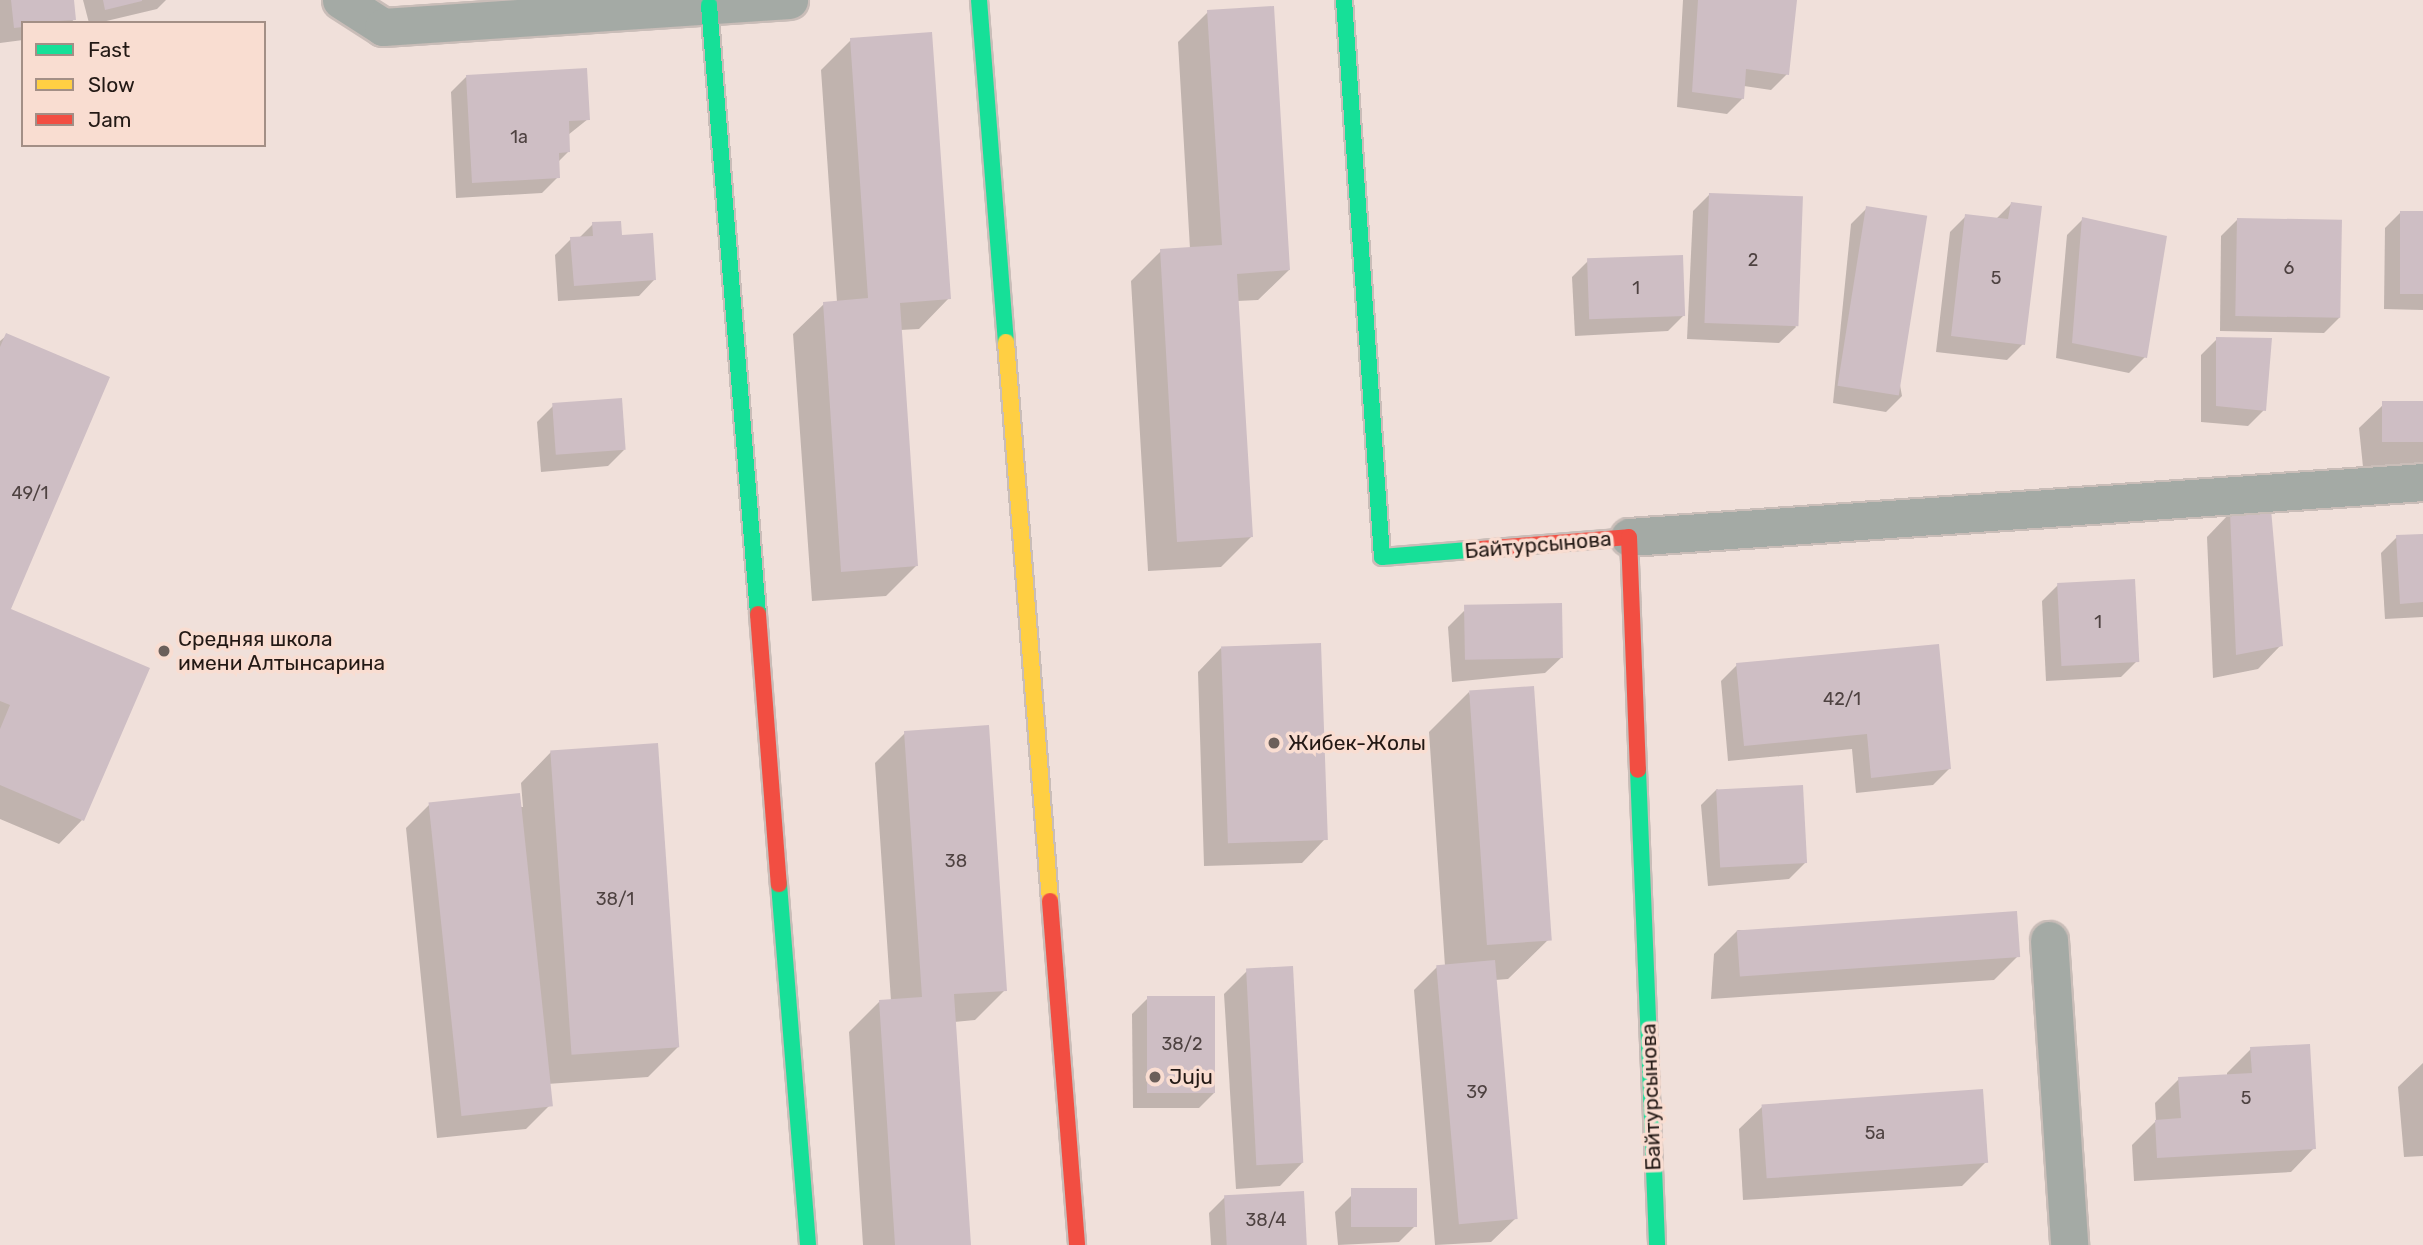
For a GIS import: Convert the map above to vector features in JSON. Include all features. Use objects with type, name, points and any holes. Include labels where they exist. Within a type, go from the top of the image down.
[{"type":"street","points":[[341,0],[383,27],[789,0]]},
{"type":"street","points":[[979,0],[1077,1245]]},
{"type":"street","name":"Байтурсынова","points":[[1344,0],[1382,557],[1629,537],[1657,1245]]},
{"type":"street","points":[[709,5],[808,1245]]},
{"type":"street","points":[[1629,537],[2423,482]]},
{"type":"street","points":[[2049,940],[2069,1245]]},
{"type":"building","points":[[11,0],[74,0],[76,20],[21,21],[21,27],[14,28]]},
{"type":"building","points":[[103,0],[142,0],[142,1],[105,10]]},
{"type":"building","points":[[1698,0],[1797,0],[1789,75],[1746,69],[1744,99],[1692,92]]},
{"type":"building","points":[[1274,6],[1290,270],[1237,274],[1253,537],[1177,542],[1160,249],[1222,245],[1207,10]]},
{"type":"building","points":[[932,32],[951,299],[900,303],[918,566],[841,572],[823,302],[868,298],[850,38]]},
{"type":"building","points":[[587,68],[590,120],[569,121],[570,152],[559,153],[560,178],[472,183],[466,75]]},
{"type":"building","points":[[1709,193],[1803,196],[1798,326],[1704,323]]},
{"type":"building","points":[[2011,202],[2042,206],[2025,345],[1951,336],[1965,214],[2008,219]]},
{"type":"building","points":[[1866,206],[1927,216],[1899,395],[1838,386]]},
{"type":"building","points":[[2400,211],[2423,211],[2423,294],[2400,294]]},
{"type":"building","points":[[2082,217],[2167,236],[2147,358],[2072,343]]},
{"type":"building","points":[[2237,218],[2342,220],[2340,318],[2235,316]]},
{"type":"building","points":[[621,221],[622,235],[653,233],[656,280],[574,286],[570,237],[593,236],[592,222]]},
{"type":"building","points":[[1683,255],[1685,316],[1589,319],[1587,258]]},
{"type":"building","name":"Средняя школа имени Алтынсарина","points":[[6,333],[110,377],[11,609],[150,668],[84,821],[0,785],[0,729],[10,705],[0,701],[0,347]]},
{"type":"building","points":[[2216,337],[2272,338],[2266,411],[2216,406]]},
{"type":"building","points":[[622,398],[626,450],[556,455],[552,403]]},
{"type":"building","points":[[2382,401],[2423,401],[2423,442],[2382,442]]},
{"type":"building","points":[[2271,509],[2283,646],[2236,655],[2230,512]]},
{"type":"building","points":[[2423,534],[2423,602],[2400,604],[2396,535]]},
{"type":"building","points":[[2135,579],[2139,662],[2061,666],[2057,583]]},
{"type":"building","points":[[1562,603],[1563,658],[1465,660],[1464,605]]},
{"type":"building","name":"Жибек-Жолы","points":[[1321,643],[1328,840],[1228,843],[1221,646]]},
{"type":"building","points":[[1939,644],[1951,769],[1871,778],[1867,734],[1744,746],[1736,663]]},
{"type":"building","points":[[1534,686],[1552,940],[1487,945],[1469,691]]},
{"type":"building","points":[[989,725],[1007,991],[954,994],[971,1245],[895,1245],[879,1000],[922,997],[904,731]]},
{"type":"building","points":[[658,743],[679,1047],[572,1055],[550,751]]},
{"type":"building","points":[[1803,785],[1807,863],[1720,867],[1716,790]]},
{"type":"building","points":[[520,793],[553,1106],[461,1116],[429,803]]},
{"type":"building","points":[[2017,911],[2020,957],[1740,976],[1737,931]]},
{"type":"building","points":[[1495,960],[1518,1219],[1459,1224],[1436,965]]},
{"type":"building","points":[[1293,966],[1303,1163],[1256,1165],[1246,968]]},
{"type":"building","points":[[1147,996],[1215,996],[1215,1093],[1147,1093]]},
{"type":"building","points":[[2310,1044],[2316,1149],[2157,1158],[2155,1120],[2181,1118],[2178,1077],[2252,1073],[2250,1047]]},
{"type":"building","points":[[1983,1089],[1988,1163],[1767,1178],[1762,1104]]},
{"type":"building","points":[[1351,1188],[1417,1188],[1417,1227],[1351,1227]]},
{"type":"building","points":[[1304,1191],[1307,1245],[1227,1245],[1224,1195]]},
{"type":"traffic: fast","points":[[979,0],[1006,342]]},
{"type":"traffic: fast","points":[[1344,0],[1382,557],[1481,549]]},
{"type":"traffic: fast","points":[[709,5],[758,614]]},
{"type":"traffic: fast","points":[[1638,770],[1657,1245]]},
{"type":"traffic: fast","points":[[779,884],[808,1245]]},
{"type":"traffic: slow","points":[[1006,342],[1050,901]]},
{"type":"traffic: jam","points":[[1481,549],[1629,537],[1638,770]]},
{"type":"traffic: jam","points":[[758,614],[779,884]]},
{"type":"traffic: jam","points":[[1050,901],[1077,1245]]},
{"type":"place","name":"Средняя школа имени Алтынсарина","points":[[164,651]]},
{"type":"place","name":"Жибек-Жолы","points":[[1274,743]]},
{"type":"place","name":"Juju","points":[[1155,1077]]}]
